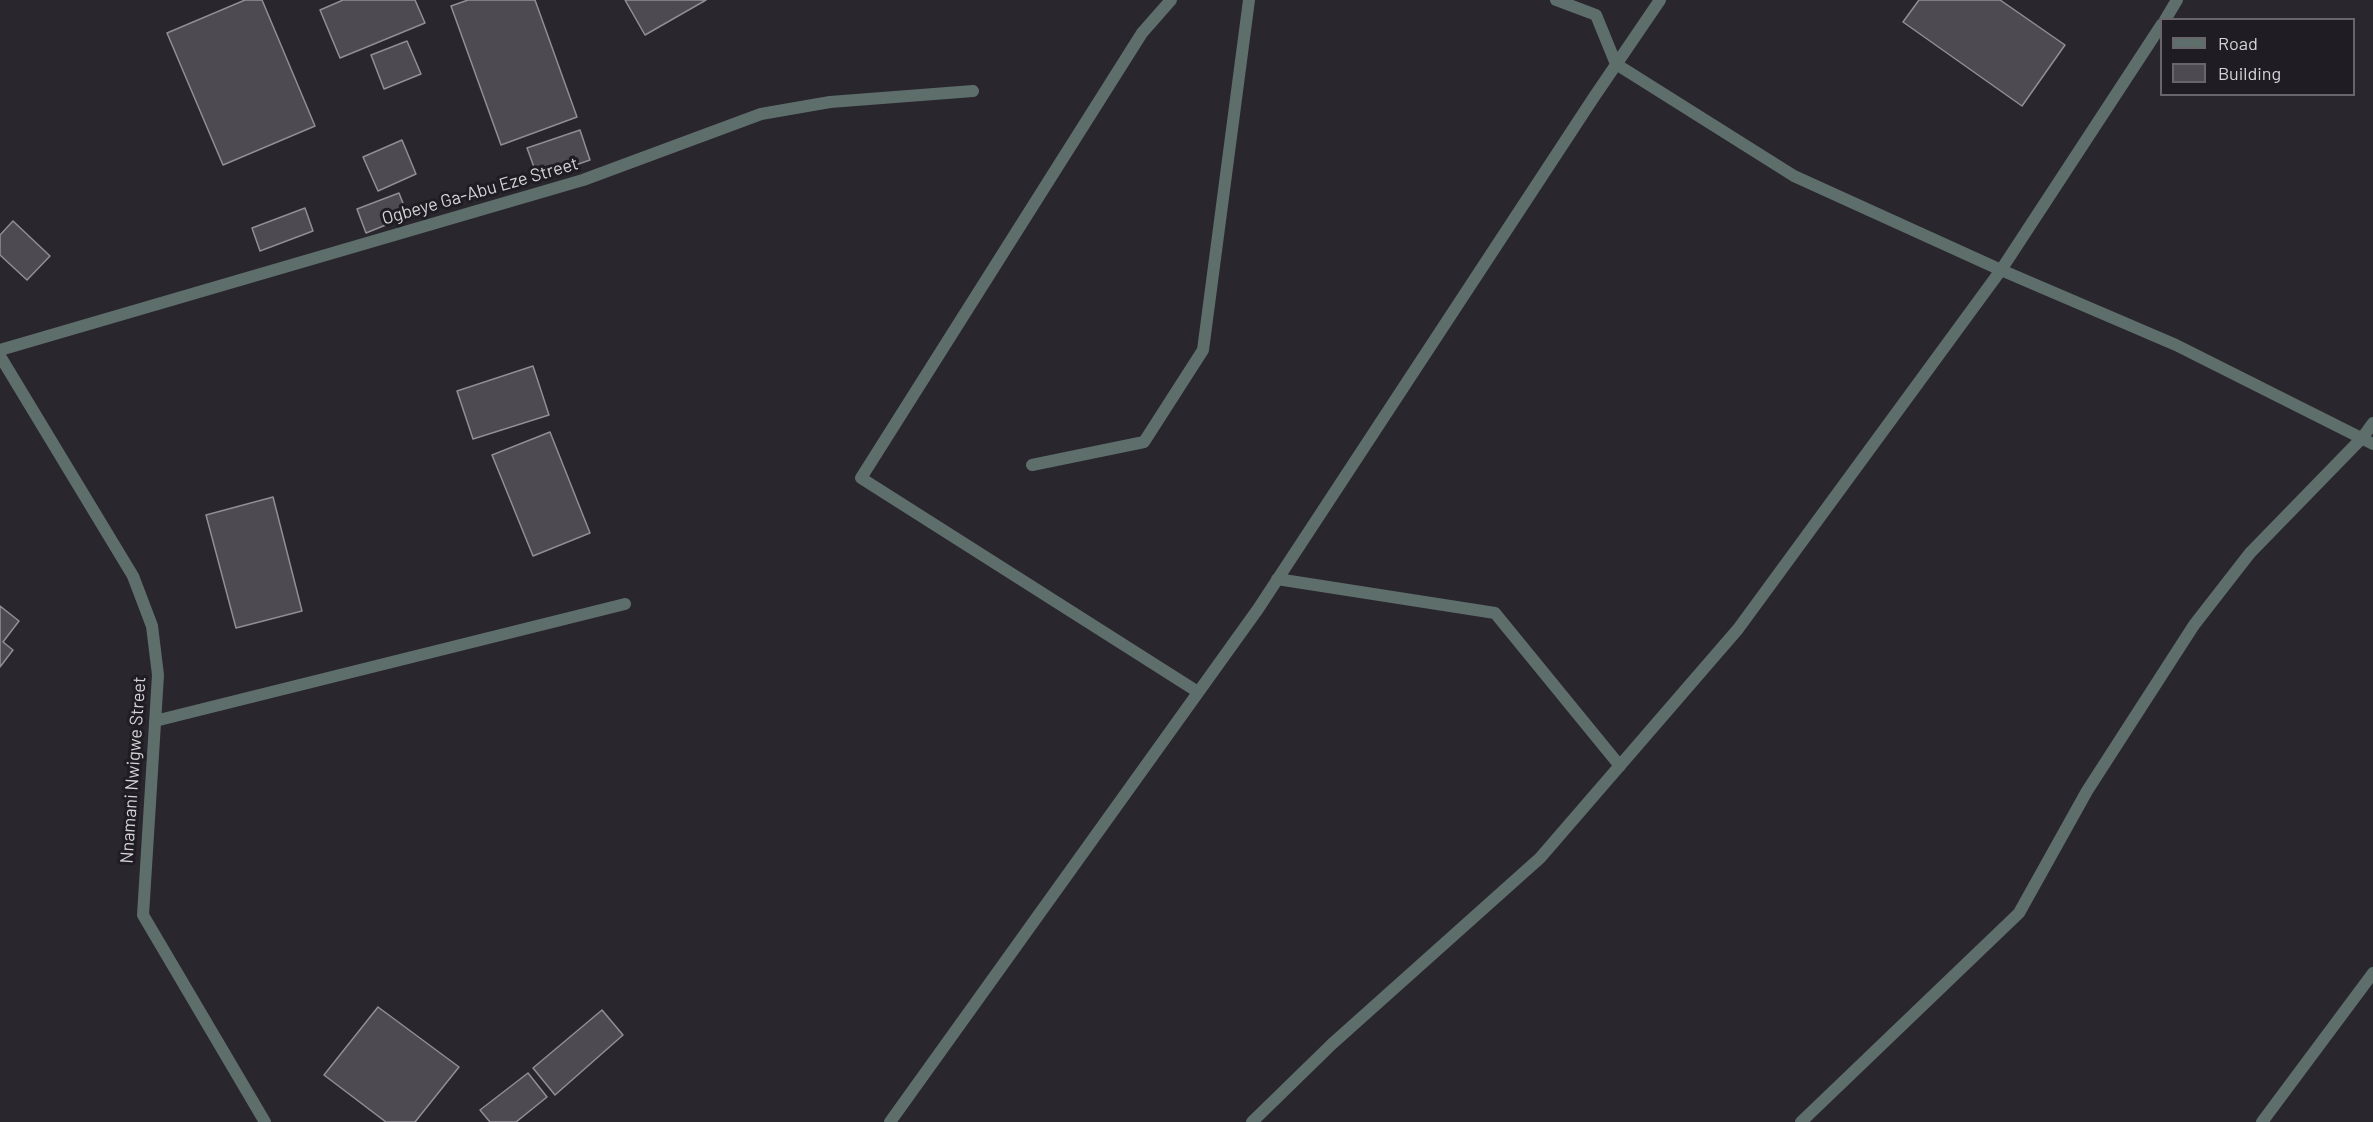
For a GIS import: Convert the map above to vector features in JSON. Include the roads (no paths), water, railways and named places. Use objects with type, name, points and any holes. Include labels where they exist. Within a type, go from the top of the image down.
[{"type":"street","points":[[1171,0],[1142,33],[861,478],[1198,692]]},
{"type":"street","points":[[1032,465],[1144,442],[1203,350],[1249,0]]},
{"type":"street","points":[[1556,0],[1596,15],[1616,64],[1794,176],[2001,270],[2176,345],[2367,441]]},
{"type":"street","points":[[890,1122],[1277,579],[1660,0]]},
{"type":"street","points":[[2166,18],[2177,0]]},
{"type":"street","points":[[1252,1122],[1332,1044],[1540,858],[1738,629],[2001,270],[2160,27]]},
{"type":"street","name":"Ogbeye Ga-Abu Eze Street","points":[[0,350],[583,180],[761,114],[830,102],[973,91]]},
{"type":"street","name":"Nnamani Nwigwe Street","points":[[0,356],[133,576],[152,626],[158,675],[143,915],[266,1122]]},
{"type":"street","points":[[1801,1122],[2019,913],[2087,791],[2194,626],[2250,553],[2367,441],[2373,423]]},
{"type":"street","points":[[1277,579],[1495,613],[1620,766]]},
{"type":"street","points":[[155,721],[625,604]]},
{"type":"street","points":[[2262,1122],[2373,974]]}]
